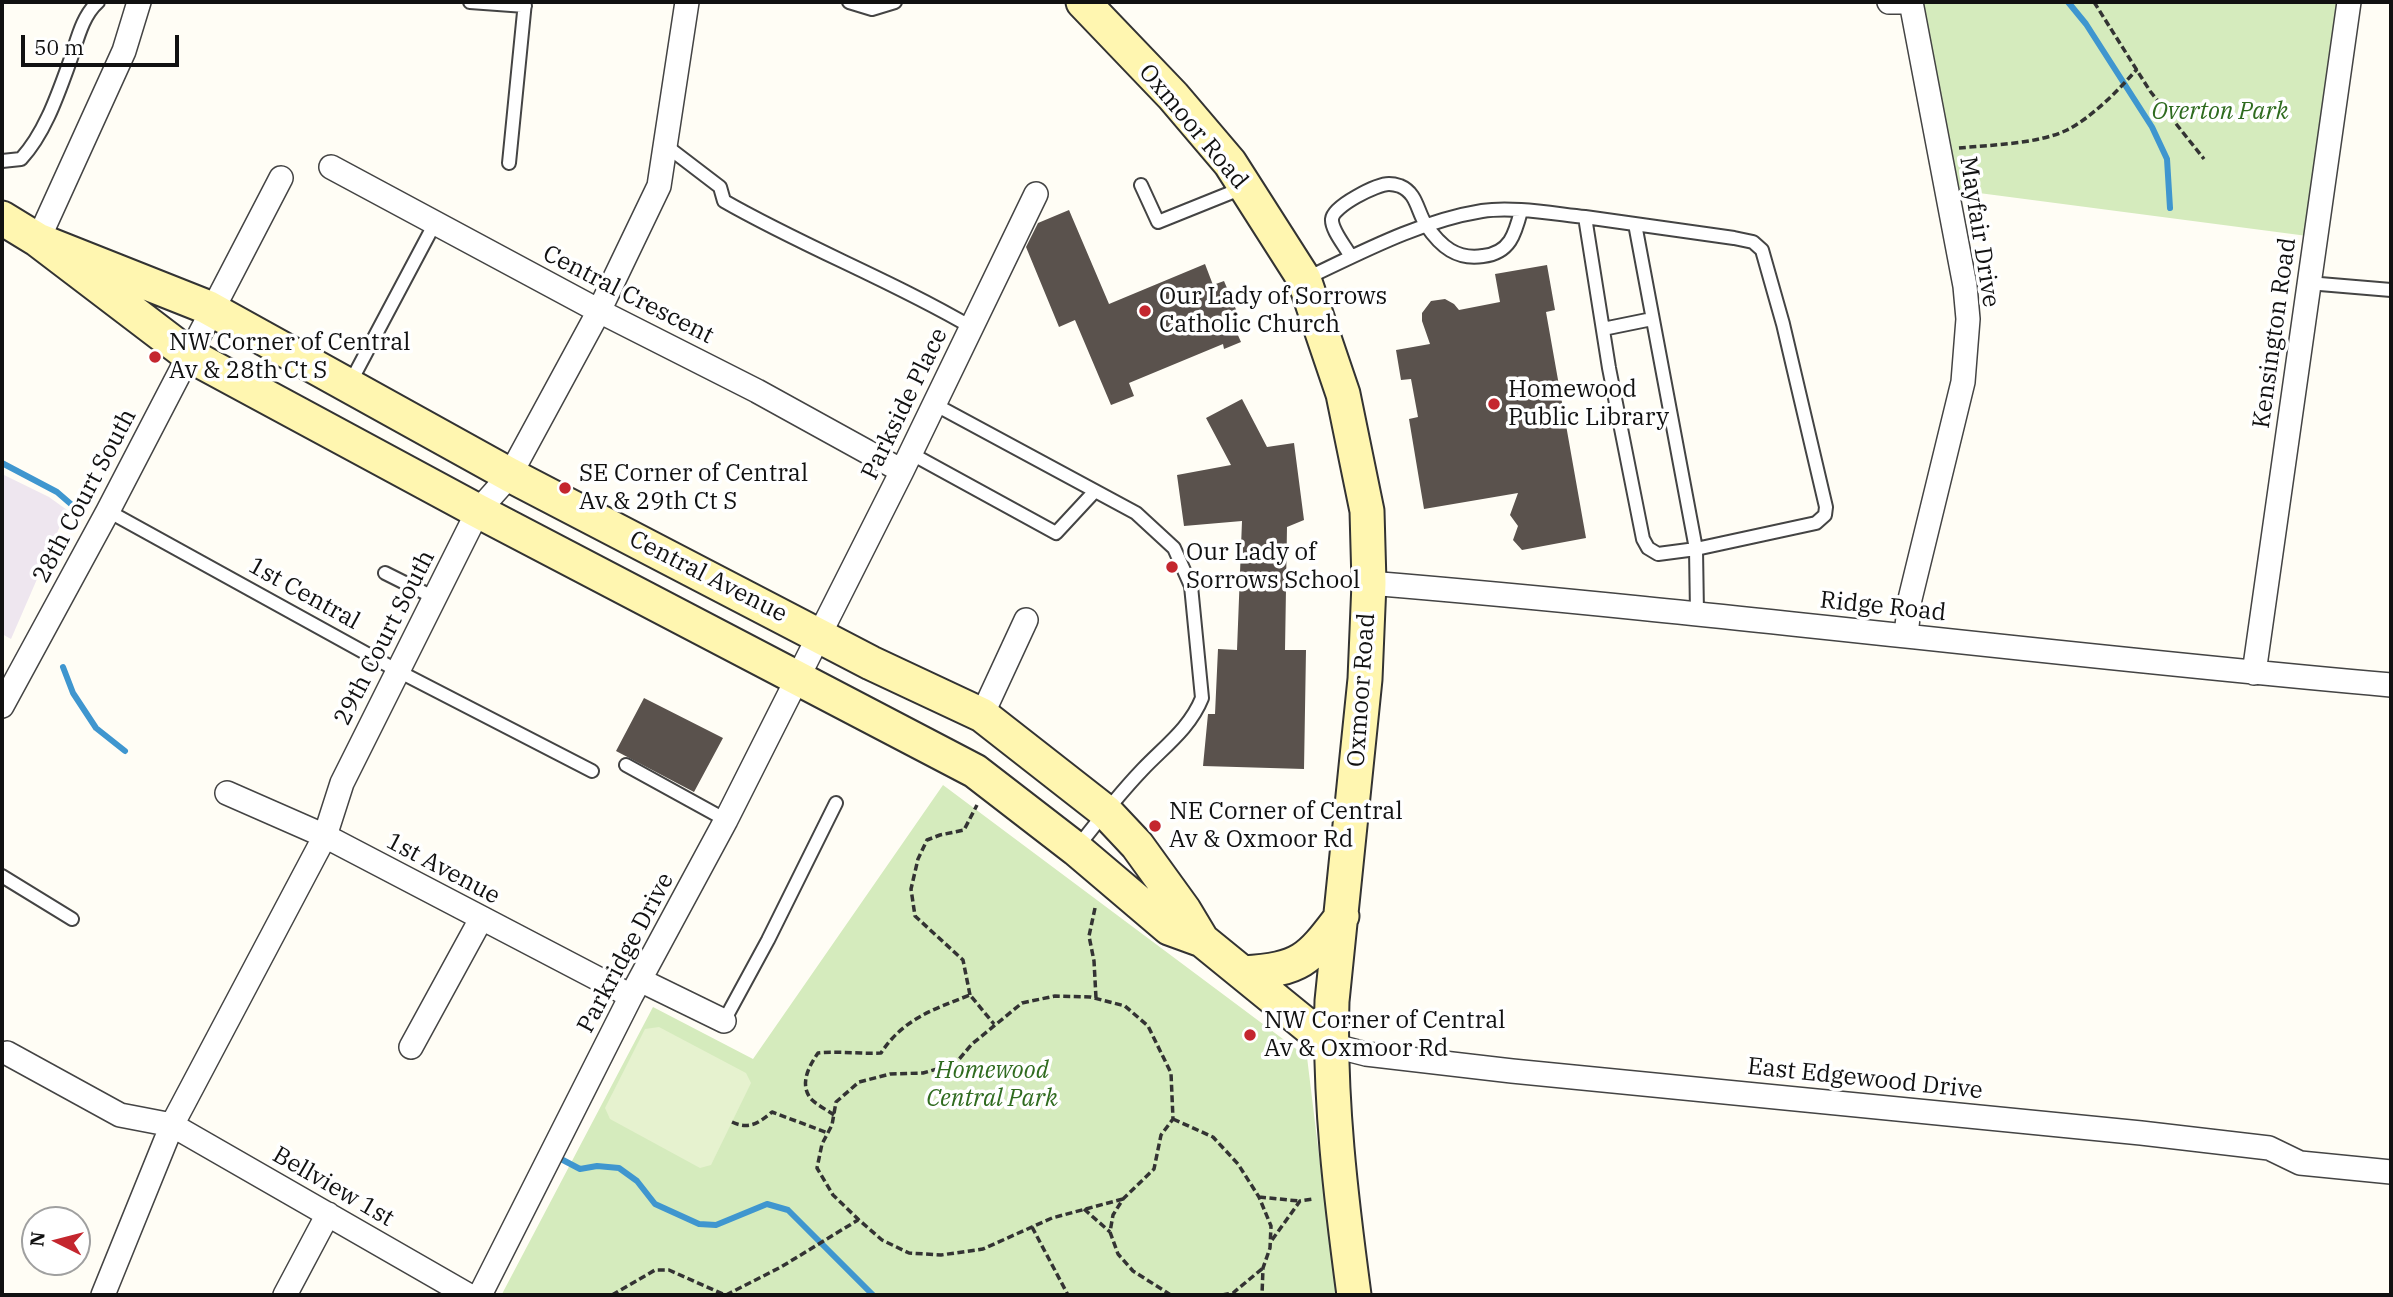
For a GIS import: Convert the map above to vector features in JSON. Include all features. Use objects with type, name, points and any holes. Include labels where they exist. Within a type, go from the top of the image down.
[{"type":"main road","name":"Oxmoor Road","points":[[1083,2],[1173,96],[1230,163],[1304,279],[1346,407],[1367,511],[1369,583],[1365,679],[1332,1001],[1331,1045],[1343,1214],[1353,1295]]},
{"type":"main road","name":"Central Avenue","points":[[2,218],[38,240],[190,355],[478,511],[975,771],[1076,849],[1169,928],[1202,940],[1331,1045]]},
{"type":"main road","name":"Central Avenue","points":[[38,240],[212,309],[510,475],[871,663],[982,715],[1106,812],[1137,845],[1202,940]]},
{"type":"main road","points":[[1243,973],[1277,971],[1296,965],[1312,954],[1342,916]]},
{"type":"street","points":[[38,240],[119,62],[135,2]]},
{"type":"street","name":"29th Court South","points":[[103,1295],[172,1125],[325,836],[342,783],[478,511],[510,475],[599,312],[659,186],[687,2]]},
{"type":"street","points":[[1889,2],[1911,2]]},
{"type":"street","name":"Mayfair Drive","points":[[1906,635],[1910,599],[1957,410],[1966,349],[1965,286],[1911,2]]},
{"type":"street","name":"Kensington Road","points":[[2254,673],[2349,2]]},
{"type":"street","name":"Central Crescent","points":[[331,167],[599,312],[906,462]]},
{"type":"street","name":"28th Court South","points":[[2,706],[9,675],[108,511],[281,178]]},
{"type":"street","name":"Parkside Place","points":[[818,635],[906,462],[1035,194]]},
{"type":"street","name":"Ridge Road","points":[[1369,583],[1550,598],[2254,673],[2391,685]]},
{"type":"street","points":[[982,715],[1026,620]]},
{"type":"street","name":"Parkridge Drive","points":[[480,1295],[635,988],[726,820],[818,635]]},
{"type":"street","name":"1st Avenue","points":[[227,793],[325,836],[481,919],[635,988],[724,1021]]},
{"type":"street","points":[[411,1047],[481,919]]},
{"type":"street","name":"East Edgewood Drive","points":[[1331,1045],[1366,1054],[1512,1071],[2269,1148],[2300,1163],[2391,1172]]},
{"type":"street","name":"Bellview 1st","points":[[7,1053],[120,1115],[172,1125],[468,1295]]},
{"type":"street","points":[[285,1295],[328,1214]]},
{"type":"lane","points":[[2,161],[21,159],[31,148],[60,87],[80,30],[90,10],[98,2]]},
{"type":"lane","points":[[470,2],[525,4],[509,163]]},
{"type":"lane","points":[[849,2],[872,9],[895,2]]},
{"type":"lane","points":[[665,145],[720,187],[724,201],[768,226],[937,307],[971,327]]},
{"type":"lane","points":[[1141,185],[1158,222],[1245,187]]},
{"type":"lane","points":[[1351,257],[1333,224],[1332,217],[1336,209],[1343,204],[1383,185],[1403,187],[1412,195],[1426,225],[1453,254],[1468,258],[1493,255],[1508,246],[1521,211]]},
{"type":"lane","points":[[1304,279],[1426,225],[1485,210],[1585,217],[1753,242],[1762,250],[1783,324],[1826,507],[1825,515],[1816,523],[1658,555],[1648,548],[1643,539],[1603,329],[1585,217]]},
{"type":"lane","points":[[349,385],[435,223]]},
{"type":"lane","points":[[1635,224],[1696,549],[1697,614]]},
{"type":"lane","points":[[2308,283],[2391,290]]},
{"type":"lane","points":[[1603,329],[1653,319]]},
{"type":"lane","points":[[934,404],[1136,513],[1174,548],[1191,586],[1202,698],[1195,714],[1175,739],[1142,769],[1076,849]]},
{"type":"lane","points":[[906,462],[1056,533],[1095,491]]},
{"type":"lane","name":"1st Central","points":[[108,511],[398,671],[592,771]]},
{"type":"lane","points":[[385,573],[435,598]]},
{"type":"lane","points":[[626,765],[726,820]]},
{"type":"lane","points":[[724,1021],[768,940],[836,803]]},
{"type":"lane","points":[[2,876],[72,919]]},
{"type":"path","points":[[2094,2],[2150,91],[2204,159]]},
{"type":"path","points":[[1939,150],[2039,138],[2066,131],[2118,90],[2137,69]]},
{"type":"path","points":[[982,799],[964,830],[927,840],[918,859],[911,889],[915,916],[963,960],[970,995],[994,1024]]},
{"type":"path","points":[[1095,908],[1089,936],[1094,961],[1096,998]]},
{"type":"path","points":[[834,1115],[811,1099],[805,1086],[808,1066],[818,1053],[881,1053],[892,1036],[905,1025],[939,1006],[970,995]]},
{"type":"path","points":[[1110,1232],[1113,1214],[1123,1199],[1154,1169],[1161,1135],[1173,1119],[1171,1073],[1148,1026],[1125,1006],[1096,998],[1055,996],[1022,1003],[994,1024],[955,1064],[923,1073],[890,1074],[859,1082],[836,1102],[817,1168],[833,1195],[859,1220],[882,1240],[909,1253],[941,1255],[984,1249],[1032,1227],[1123,1199]]},
{"type":"path","points":[[732,1122],[740,1126],[758,1124],[772,1112],[828,1133]]},
{"type":"path","points":[[1173,1119],[1213,1137],[1238,1164],[1259,1197],[1271,1226],[1271,1242],[1263,1268],[1262,1295]]},
{"type":"path","points":[[1259,1197],[1300,1201],[1313,1199]]},
{"type":"path","points":[[1271,1242],[1300,1201]]},
{"type":"path","points":[[1084,1209],[1110,1232],[1118,1254],[1133,1271],[1171,1295]]},
{"type":"path","points":[[612,1295],[655,1270],[669,1270],[725,1295],[782,1267],[859,1220]]},
{"type":"path","points":[[1032,1227],[1068,1295]]},
{"type":"path","points":[[1222,1295],[1234,1294],[1263,1268]]},
{"type":"shaded area","points":[[2,474],[49,497],[67,510],[11,639],[2,634]]},
{"type":"green space","name":"Overton Park","points":[[1915,2],[2349,2],[2315,237],[1956,190]]},
{"type":"green space","name":"Homewood Central Park","points":[[943,785],[1307,1057],[1336,1295],[502,1294],[653,1007],[753,1059]]},
{"type":"green space","points":[[659,1027],[746,1073],[751,1083],[711,1165],[700,1168],[610,1119],[605,1108],[645,1029]]},
{"type":"building","name":"Our Lady of Sorrows Catholic Church","points":[[1069,210],[1109,304],[1205,264],[1213,285],[1224,281],[1240,319],[1232,322],[1241,342],[1224,349],[1223,344],[1129,383],[1134,396],[1111,405],[1075,320],[1059,327],[1026,247],[1038,223]]},
{"type":"building","name":"Homewood Public Library","points":[[1547,265],[1555,310],[1546,312],[1586,538],[1522,550],[1513,540],[1518,526],[1510,515],[1518,493],[1424,509],[1409,419],[1418,417],[1411,379],[1401,380],[1396,350],[1430,344],[1422,313],[1431,301],[1445,299],[1459,310],[1500,302],[1495,274]]},
{"type":"building","name":"Our Lady of Sorrows School","points":[[1242,399],[1267,447],[1294,443],[1304,520],[1287,527],[1285,650],[1306,650],[1304,769],[1203,766],[1208,714],[1215,714],[1218,649],[1237,650],[1242,521],[1184,526],[1177,475],[1231,465],[1206,418]]},
{"type":"building","points":[[644,698],[723,738],[694,792],[616,751]]},
{"type":"waterway","points":[[2068,2],[2086,24],[2152,127],[2167,159],[2170,208]]},
{"type":"waterway","points":[[2,463],[57,492],[72,505]]},
{"type":"waterway","points":[[63,667],[73,693],[96,728],[125,751]]},
{"type":"waterway","points":[[561,1159],[580,1169],[597,1166],[619,1168],[637,1181],[655,1204],[699,1224],[716,1225],[767,1204],[788,1210],[873,1295]]},
{"type":"place","name":"Our Lady of Sorrows Catholic Church","points":[[1145,311]]},
{"type":"place","name":"NW Corner of Central Av & 28th Ct S","points":[[155,357]]},
{"type":"place","name":"Homewood Public Library","points":[[1494,404]]},
{"type":"place","name":"SE Corner of Central Av & 29th Ct S","points":[[565,488]]},
{"type":"place","name":"Our Lady of Sorrows School","points":[[1172,567]]},
{"type":"place","name":"NE Corner of Central Av & Oxmoor Rd","points":[[1155,826]]},
{"type":"place","name":"NW Corner of Central Av & Oxmoor Rd","points":[[1250,1035]]}]
